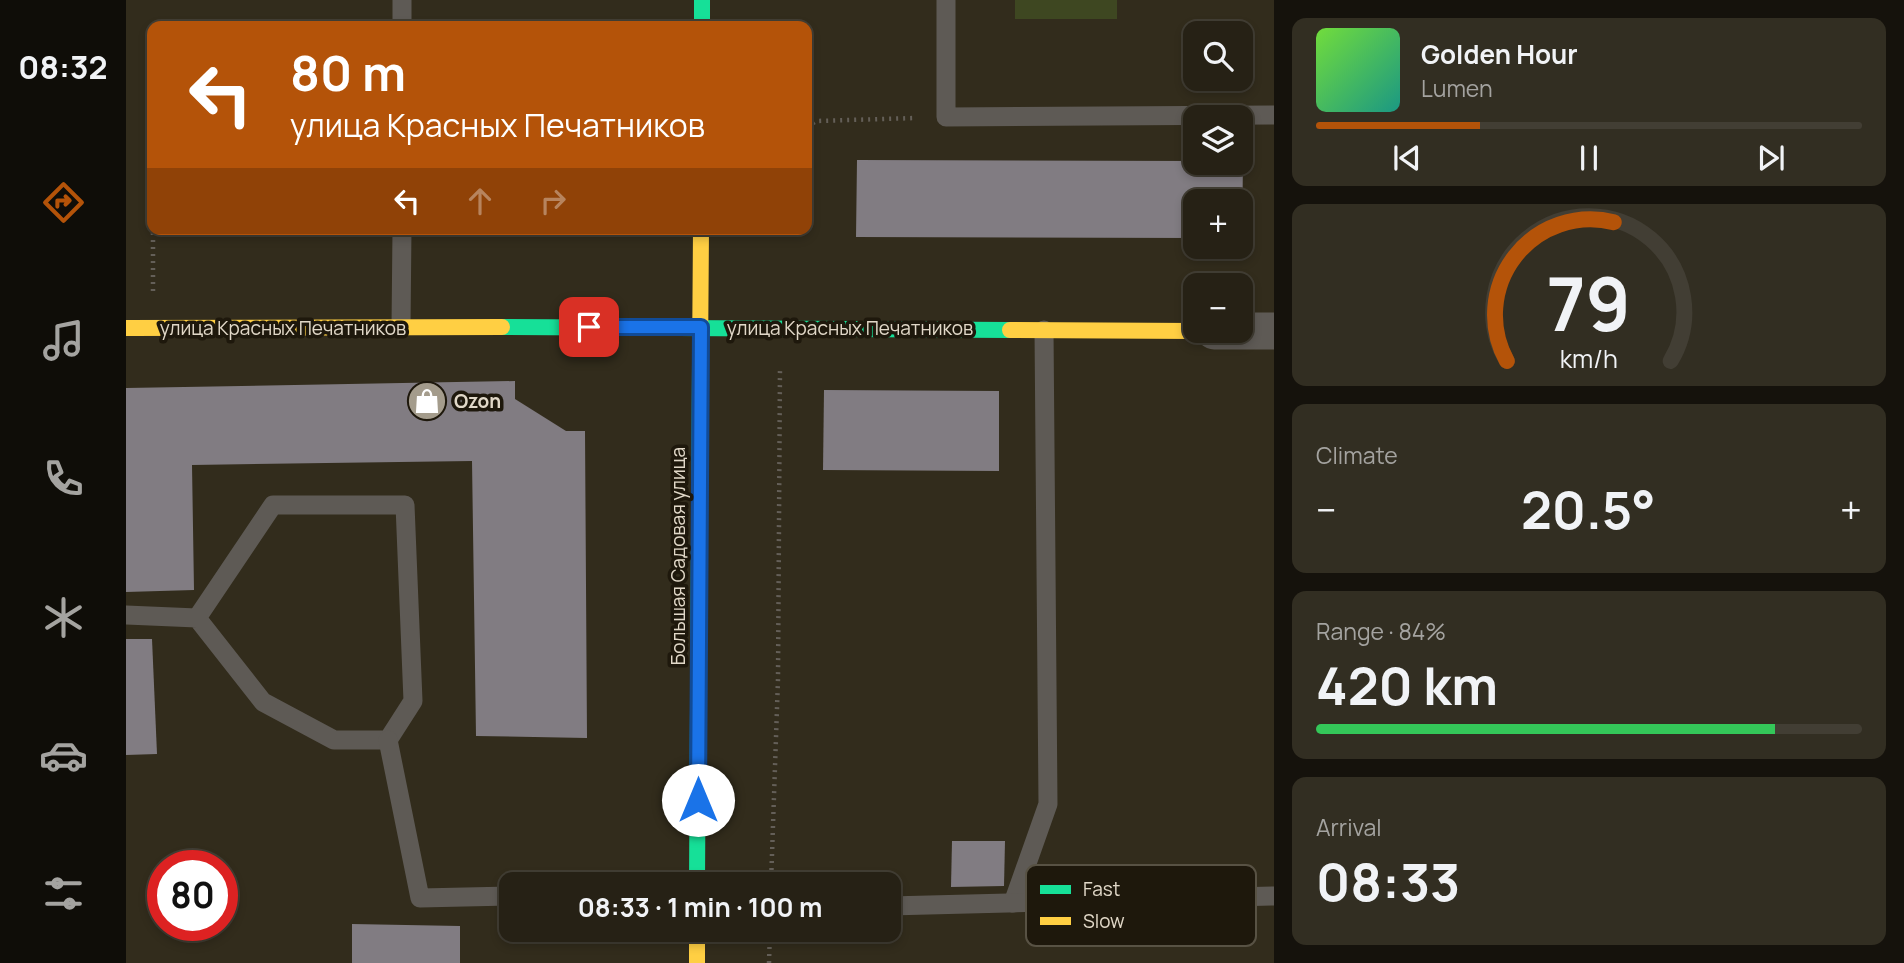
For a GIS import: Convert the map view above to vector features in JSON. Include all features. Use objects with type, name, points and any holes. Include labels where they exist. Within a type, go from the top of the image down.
[{"type":"main road","points":[[702,0],[702,21]]},
{"type":"main road","name":"Большая Садовая улица","points":[[697,872],[701,235]]},
{"type":"main road","name":"улица Красных Печатников","points":[[126,328],[779,327],[1183,331]]},
{"type":"main road","points":[[697,942],[697,963]]},
{"type":"street","points":[[1253,331],[1274,331]]},
{"type":"lane","points":[[402,0],[402,21]]},
{"type":"lane","points":[[946,0],[946,117],[1274,115]]},
{"type":"lane","points":[[401,327],[402,235]]},
{"type":"lane","points":[[1026,865],[1048,804],[1044,330]]},
{"type":"lane","points":[[197,618],[273,505],[405,505],[413,701],[388,740],[420,898],[499,896]]},
{"type":"lane","points":[[126,615],[197,618],[263,702],[334,740],[388,740]]},
{"type":"lane","points":[[1013,903],[1026,866]]},
{"type":"lane","points":[[1256,896],[1274,896]]},
{"type":"lane","points":[[901,906],[1026,903]]},
{"type":"path","points":[[812,124],[816,121],[946,117]]},
{"type":"path","points":[[153,235],[153,292]]},
{"type":"path","points":[[771,872],[778,679],[779,327]]},
{"type":"path","points":[[769,963],[770,942]]},
{"type":"green space","points":[[1015,0],[1117,0],[1117,19],[1015,19]]},
{"type":"building","points":[[857,160],[1183,161],[1183,175],[1243,175],[1243,189],[1183,189],[1183,238],[856,237]]},
{"type":"building","points":[[515,381],[515,399],[566,431],[585,431],[587,738],[476,736],[472,461],[192,465],[194,590],[126,592],[126,388]]},
{"type":"building","points":[[824,390],[999,391],[999,471],[823,470]]},
{"type":"building","points":[[126,639],[152,639],[157,754],[126,755]]},
{"type":"building","points":[[952,841],[1005,841],[1004,886],[951,887]]},
{"type":"building","points":[[352,924],[460,926],[460,963],[352,963]]},
{"type":"traffic: fast","points":[[702,0],[702,21]]},
{"type":"traffic: fast","points":[[502,327],[1010,330]]},
{"type":"traffic: fast","points":[[697,872],[700,363]]},
{"type":"traffic: slow","points":[[700,363],[701,235]]},
{"type":"traffic: slow","points":[[126,328],[502,327]]},
{"type":"traffic: slow","points":[[1010,330],[1183,331]]},
{"type":"traffic: slow","points":[[697,942],[697,963]]},
{"type":"place","name":"Ozon","points":[[427,401]]},
{"type":"route","points":[[589,327],[701,327],[698,800]]}]
